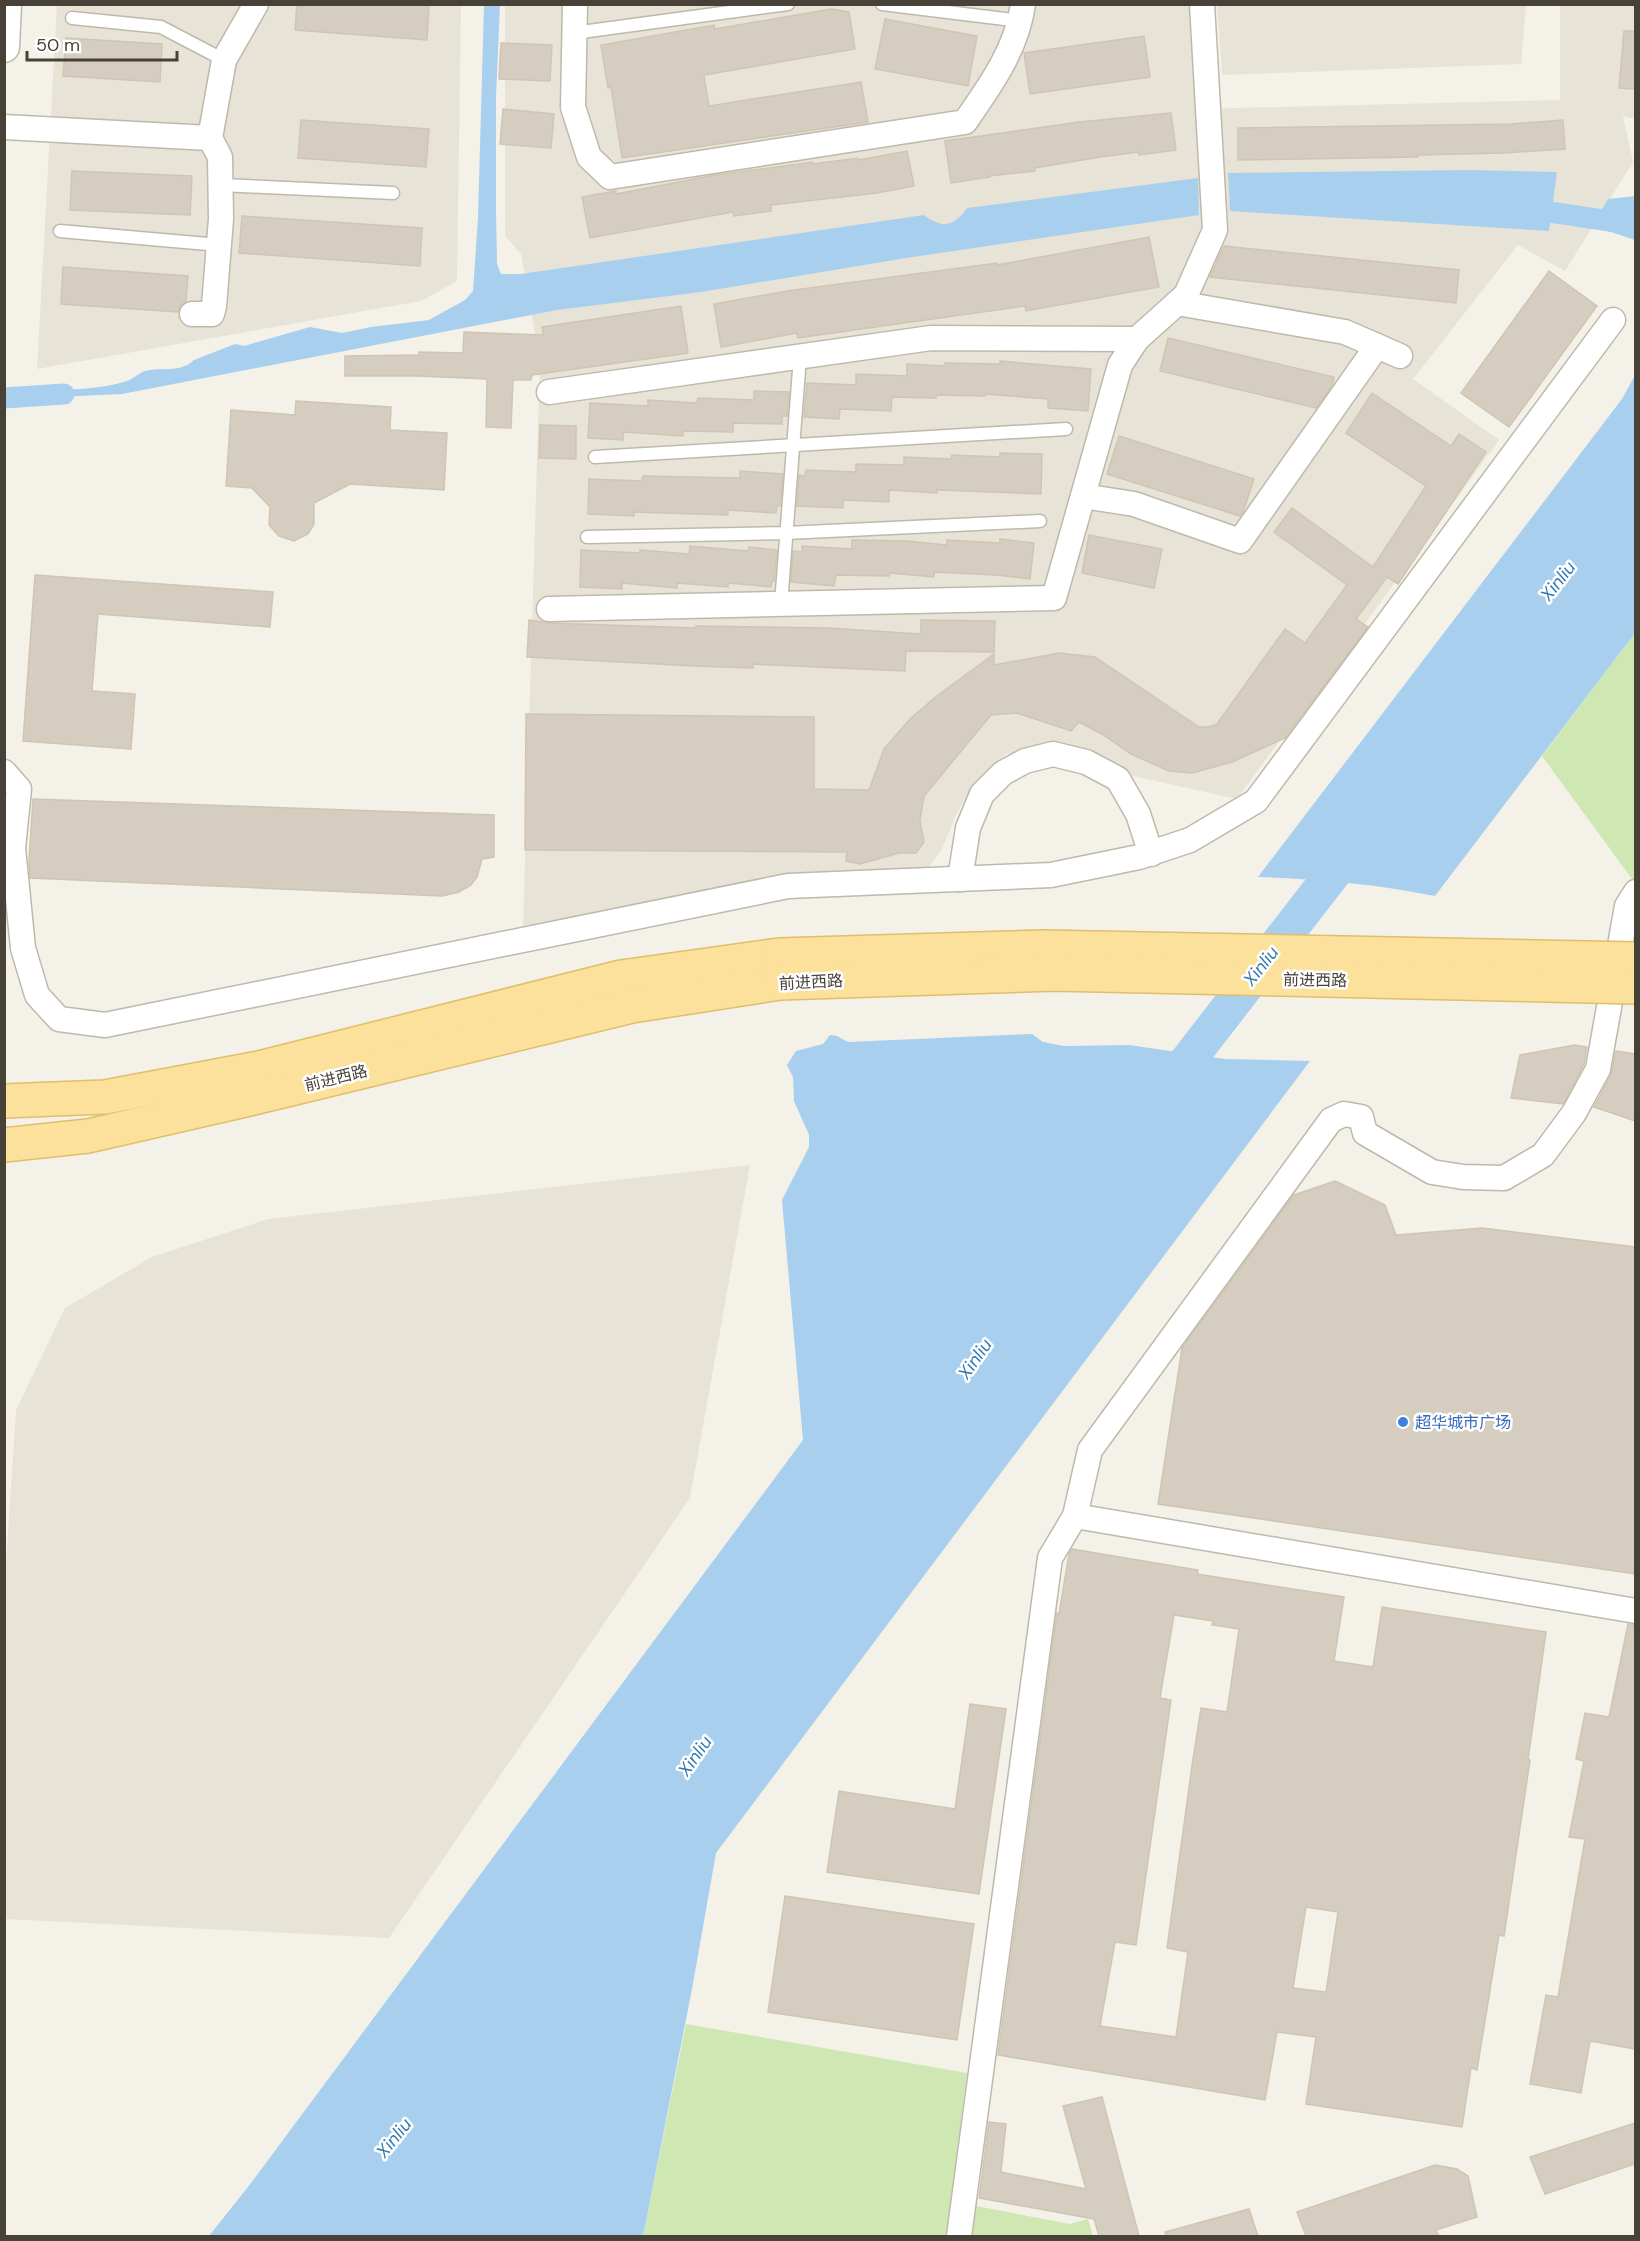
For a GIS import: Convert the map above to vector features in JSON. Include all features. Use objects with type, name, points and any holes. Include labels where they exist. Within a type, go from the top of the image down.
[{"type":"main road","name":"前进西路","points":[[4,1101],[105,1096],[259,1068],[621,977],[779,969],[1044,946],[1635,959]]},
{"type":"main road","name":"前进西路","points":[[4,1145],[88,1136],[258,1097],[779,969],[1635,987]]},
{"type":"street","points":[[4,47],[6,4]]},
{"type":"street","points":[[192,314],[212,314],[219,245],[221,185],[220,157],[210,138],[224,60],[256,4]]},
{"type":"street","points":[[575,4],[573,107],[589,157],[610,177],[965,122],[999,74],[1022,13]]},
{"type":"street","points":[[549,609],[1054,598],[1120,365],[1137,339],[1186,295],[1215,230],[1202,4]]},
{"type":"street","points":[[4,127],[210,138]]},
{"type":"street","points":[[1177,303],[1345,332],[1400,356]]},
{"type":"street","points":[[4,772],[19,789],[13,848],[23,948],[37,995],[59,1019],[105,1025],[788,886],[1051,875],[1151,854],[1190,840],[1256,801],[1613,320]]},
{"type":"street","points":[[549,392],[931,338],[1137,339]]},
{"type":"street","points":[[1083,496],[1134,504],[1240,541],[1377,346]]},
{"type":"street","points":[[960,879],[968,828],[981,794],[1003,772],[1025,761],[1053,754],[1086,762],[1118,779],[1138,814],[1151,854]]},
{"type":"street","points":[[959,2236],[1050,1558],[1075,1516],[1090,1450],[1331,1120],[1344,1114],[1360,1117],[1365,1133],[1390,1149],[1432,1172],[1463,1178],[1504,1178],[1543,1155],[1574,1113],[1598,1069],[1627,906],[1635,892]]},
{"type":"street","points":[[1075,1516],[1635,1611]]},
{"type":"lane","points":[[574,33],[788,4]]},
{"type":"lane","points":[[882,4],[1022,13]]},
{"type":"lane","points":[[72,18],[161,27],[224,60]]},
{"type":"lane","points":[[221,185],[393,193]]},
{"type":"lane","points":[[60,231],[219,245]]},
{"type":"lane","points":[[781,604],[800,357]]},
{"type":"lane","points":[[596,457],[1066,429]]},
{"type":"lane","points":[[587,537],[786,533],[1040,521]]},
{"type":"shaded area","points":[[57,5],[461,5],[457,281],[421,301],[37,369]]},
{"type":"shaded area","points":[[505,5],[1189,5],[1195,109],[1560,100],[1560,5],[1635,5],[1635,119],[1623,116],[1633,162],[1565,271],[1518,245],[1413,379],[1499,440],[1237,799],[1129,775],[1106,759],[1071,747],[1040,748],[1006,754],[972,787],[956,815],[941,851],[926,870],[791,877],[523,926],[540,361],[521,254],[505,236]]},
{"type":"shaded area","points":[[1217,5],[1526,5],[1521,64],[1222,75]]},
{"type":"shaded area","points":[[750,1165],[690,1498],[389,1938],[5,1919],[4,1596],[16,1410],[65,1308],[152,1257],[268,1219]]},
{"type":"green space","points":[[1635,633],[1635,883],[1542,756]]},
{"type":"green space","points":[[686,2024],[967,2073],[946,2236],[643,2236]]},
{"type":"green space","points":[[971,2205],[1070,2224],[1088,2219],[1093,2236],[967,2236]]},
{"type":"water","points":[[484,5],[500,5],[496,97],[496,209],[497,264],[501,274],[521,274],[924,215],[936,222],[947,224],[957,219],[967,208],[1198,178],[1199,215],[906,258],[701,292],[557,310],[122,394],[35,398],[35,390],[80,389],[113,385],[146,371],[184,366],[235,344],[244,346],[310,327],[342,333],[429,320],[465,300],[473,291],[478,217]]},
{"type":"water","points":[[1468,170],[1557,172],[1549,231],[1230,211],[1228,173]]},
{"type":"water","points":[[1635,196],[1635,240],[1602,229],[1602,209],[1608,199]]},
{"type":"water","points":[[1635,375],[1635,633],[1435,896],[1347,883],[1258,877],[1622,399]]},
{"type":"water","points":[[1032,1034],[1043,1042],[1064,1046],[1129,1045],[1225,1059],[1310,1061],[716,1853],[692,1989],[643,2236],[209,2236],[251,2183],[803,1440],[782,1200],[809,1147],[809,1135],[794,1101],[793,1077],[787,1065],[796,1051],[823,1044],[830,1035],[848,1042]]},
{"type":"building","points":[[297,4],[429,4],[427,40],[295,30]]},
{"type":"building","points":[[831,9],[849,12],[855,49],[704,75],[709,106],[861,82],[868,122],[622,158],[611,87],[608,88],[601,45],[714,25],[715,29]]},
{"type":"building","points":[[885,19],[977,36],[968,86],[875,69]]},
{"type":"building","points":[[1624,31],[1635,31],[1635,89],[1619,88]]},
{"type":"building","points":[[1144,36],[1150,77],[1030,94],[1024,53]]},
{"type":"building","points":[[66,38],[162,44],[160,82],[63,76]]},
{"type":"building","points":[[501,43],[552,45],[550,81],[499,79]]},
{"type":"building","points":[[503,109],[554,114],[551,148],[500,144]]},
{"type":"building","points":[[1171,113],[1176,150],[1100,157],[1035,168],[1035,171],[951,183],[945,141],[1079,122]]},
{"type":"building","points":[[301,120],[429,129],[426,167],[298,158]]},
{"type":"building","points":[[1563,120],[1565,149],[1418,155],[1418,157],[1238,160],[1238,128],[1511,124]]},
{"type":"building","points":[[907,151],[914,186],[877,193],[771,205],[771,211],[734,216],[733,212],[590,238],[582,197],[616,191],[616,194],[715,175],[813,162],[813,164],[858,158],[858,160]]},
{"type":"building","points":[[72,171],[192,176],[190,215],[70,210]]},
{"type":"building","points":[[242,216],[422,228],[420,266],[239,253]]},
{"type":"building","points":[[1149,237],[1159,287],[1026,311],[1025,306],[798,338],[797,333],[721,347],[714,304],[787,291],[997,263],[997,265]]},
{"type":"building","points":[[1224,246],[1459,270],[1456,303],[1210,277]]},
{"type":"building","points":[[63,267],[188,276],[186,301],[180,306],[178,312],[61,304]]},
{"type":"building","points":[[1549,271],[1597,306],[1509,427],[1461,393]]},
{"type":"building","points":[[681,306],[688,353],[532,375],[531,380],[513,380],[511,428],[486,427],[487,379],[345,376],[345,356],[419,355],[419,352],[463,353],[464,332],[543,335],[542,327]]},
{"type":"building","points":[[1168,338],[1334,377],[1332,386],[1316,408],[1160,371]]},
{"type":"building","points":[[1000,361],[1091,369],[1088,411],[1048,408],[1048,399],[985,394],[985,396],[936,395],[936,398],[892,397],[891,411],[840,409],[839,419],[804,417],[807,383],[856,385],[856,374],[907,376],[907,364],[945,366],[945,363],[1000,364]]},
{"type":"building","points":[[754,391],[789,392],[787,416],[782,416],[782,424],[733,423],[733,432],[683,431],[683,436],[623,432],[623,440],[588,438],[590,403],[648,406],[648,400],[697,403],[698,398],[754,400]]},
{"type":"building","points":[[1372,393],[1451,446],[1459,434],[1486,452],[1398,584],[1387,577],[1356,619],[1368,627],[1285,738],[1232,762],[1192,773],[1169,771],[1131,754],[1102,734],[1079,722],[1071,731],[1017,713],[991,715],[924,796],[920,821],[924,842],[916,853],[899,853],[860,864],[846,861],[847,852],[525,850],[526,714],[814,717],[814,789],[869,790],[884,749],[910,719],[938,695],[994,654],[994,665],[1059,653],[1095,657],[1199,727],[1217,724],[1285,629],[1305,643],[1347,585],[1274,532],[1292,508],[1373,567],[1426,486],[1346,433]]},
{"type":"building","points":[[296,401],[391,407],[390,430],[447,433],[444,490],[350,484],[314,503],[314,524],[308,534],[294,541],[279,536],[269,525],[270,507],[252,488],[226,486],[231,410],[295,415]]},
{"type":"building","points":[[540,425],[576,426],[576,459],[539,458]]},
{"type":"building","points":[[1119,436],[1254,479],[1243,512],[1240,516],[1107,474]]},
{"type":"building","points":[[1000,453],[1042,454],[1041,494],[889,490],[889,502],[843,500],[843,508],[797,506],[799,475],[805,476],[806,470],[856,472],[856,464],[904,465],[904,457],[951,459],[952,455],[1000,457]]},
{"type":"building","points":[[740,471],[783,474],[780,506],[777,506],[776,513],[728,510],[728,515],[634,512],[634,516],[588,514],[589,479],[642,481],[643,476],[740,478]]},
{"type":"building","points":[[1089,535],[1162,549],[1154,588],[1082,573]]},
{"type":"building","points":[[1000,539],[1034,543],[1030,579],[934,572],[934,577],[889,573],[889,576],[836,575],[834,586],[791,582],[793,551],[802,552],[802,546],[852,549],[852,540],[907,541],[947,545],[947,540],[1000,543]]},
{"type":"building","points":[[690,546],[748,551],[749,547],[777,550],[774,581],[771,587],[728,583],[728,587],[677,583],[677,588],[622,583],[622,589],[580,587],[581,550],[640,553],[640,550],[689,554]]},
{"type":"building","points":[[35,575],[273,592],[270,627],[98,614],[92,691],[135,694],[131,749],[23,741]]},
{"type":"building","points":[[529,620],[549,623],[696,628],[696,626],[828,628],[921,634],[921,620],[995,621],[994,652],[906,651],[905,671],[753,664],[753,668],[695,666],[527,657]]},
{"type":"building","points":[[33,799],[494,815],[494,857],[482,859],[477,877],[471,885],[459,892],[442,896],[30,878]]},
{"type":"building","points":[[1575,1045],[1587,1047],[1584,1064],[1563,1104],[1511,1098],[1520,1055]]},
{"type":"building","points":[[1616,1051],[1635,1054],[1635,1121],[1594,1107],[1611,1075]]},
{"type":"building","name":"超华城市广场","points":[[1335,1181],[1385,1205],[1396,1235],[1482,1228],[1635,1247],[1635,1574],[1158,1504],[1182,1348],[1294,1195]]},
{"type":"building","points":[[1072,1549],[1198,1570],[1197,1574],[1344,1597],[1334,1661],[1373,1667],[1382,1607],[1546,1632],[1504,1936],[1499,1935],[1477,2070],[1471,2068],[1462,2127],[1306,2104],[1316,2037],[1277,2032],[1265,2100],[998,2055],[1057,1613],[1059,1614],[1069,1554]],"holes":[[[1174,1615],[1213,1621],[1212,1625],[1239,1629],[1227,1712],[1201,1708],[1193,1759],[1167,1948],[1188,1952],[1176,2037],[1100,2026],[1115,1942],[1136,1945],[1171,1700],[1160,1698]],[[1306,1907],[1338,1912],[1326,1992],[1293,1988]]]},
{"type":"building","points":[[1628,1624],[1635,1625],[1635,2049],[1590,2041],[1581,2093],[1530,2084],[1546,1995],[1558,1997],[1585,1839],[1569,1837],[1584,1761],[1576,1759],[1585,1713],[1609,1717]]},
{"type":"building","points":[[970,1704],[1006,1709],[979,1894],[827,1872],[839,1791],[955,1809]]},
{"type":"building","points":[[785,1896],[974,1924],[957,2040],[768,2012]]},
{"type":"building","points":[[1102,2097],[1139,2236],[1099,2236],[1094,2219],[979,2198],[989,2122],[1006,2124],[1001,2172],[1086,2189],[1063,2106]]},
{"type":"building","points":[[1635,2123],[1635,2164],[1545,2194],[1530,2157]]},
{"type":"building","points":[[1435,2165],[1457,2169],[1468,2176],[1477,2217],[1436,2230],[1439,2236],[1306,2236],[1297,2212]]},
{"type":"building","points":[[1249,2209],[1258,2236],[1166,2236],[1165,2232]]},
{"type":"waterway","points":[[1523,208],[1636,225]]},
{"type":"waterway","points":[[4,398],[64,394]]},
{"type":"waterway","name":"Xinliu","points":[[1162,1094],[1358,841]]},
{"type":"place","name":"超华城市广场","points":[[1403,1422]]}]
